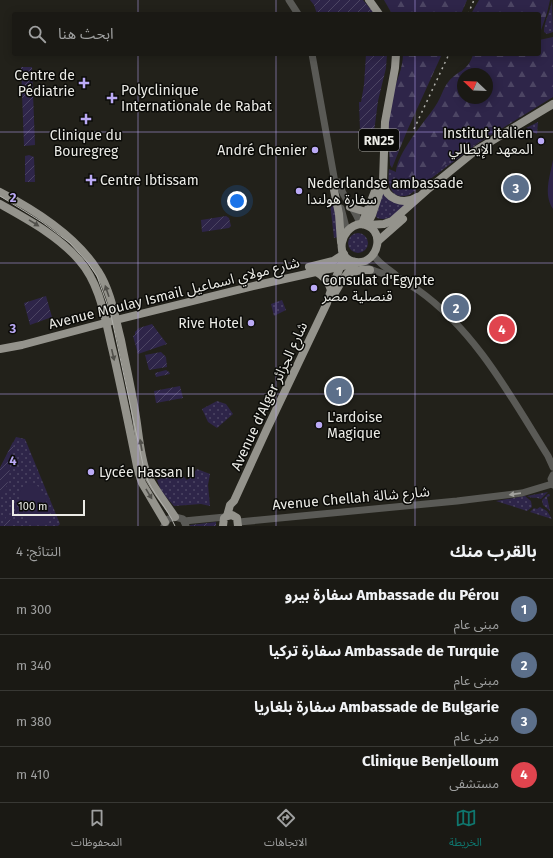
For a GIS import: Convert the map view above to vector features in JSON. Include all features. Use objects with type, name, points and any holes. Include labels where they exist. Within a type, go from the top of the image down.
[{"type":"main road","points":[[369,0],[378,12]]},
{"type":"main road","points":[[376,0],[385,12]]},
{"type":"main road","name":"RN25","points":[[364,225],[366,212],[375,191],[379,174],[379,122],[391,56]]},
{"type":"main road","name":"RN25","points":[[364,225],[372,215],[383,182],[385,122],[396,56]]},
{"type":"main road","points":[[341,244],[347,231],[352,226],[384,224],[392,221],[479,148],[553,104]]},
{"type":"main road","points":[[337,184],[334,190],[340,224],[341,244],[344,255],[356,262],[366,260],[373,254],[378,241],[470,161],[485,150],[553,109]]},
{"type":"main road","points":[[383,182],[387,193],[397,200],[409,201],[423,194]]},
{"type":"main road","points":[[0,192],[43,217],[75,244],[101,276],[115,317],[129,377],[145,466],[150,480],[175,517]]},
{"type":"main road","points":[[0,204],[53,236],[79,260],[97,290],[106,320],[138,471],[142,483],[165,524]]},
{"type":"main road","points":[[350,207],[366,212]]},
{"type":"main road","points":[[364,225],[374,231],[378,241]]},
{"type":"main road","name":"Avenue Moulay Ismail شارع مولاي اسماعيل","points":[[0,349],[115,317],[329,262],[344,255]]},
{"type":"main road","name":"Avenue d'Alger شارع الجزائر","points":[[223,526],[222,522],[228,516],[230,505],[234,502],[263,436],[328,302],[344,255]]},
{"type":"main road","name":"Avenue Moulay Ismail شارع مولاي اسماعيل","points":[[115,317],[356,262]]},
{"type":"main road","name":"Avenue d'Alger شارع الجزائر","points":[[328,302],[333,297],[347,273],[356,262]]},
{"type":"main road","points":[[347,273],[370,270]]},
{"type":"main road","points":[[315,271],[322,276],[331,290]]},
{"type":"main road","name":"Avenue Moulay Ismail شارع مولاي اسماعيل","points":[[0,344],[15,344]]},
{"type":"main road","points":[[228,516],[236,517],[238,524]]},
{"type":"street","points":[[289,0],[297,12]]},
{"type":"street","points":[[295,0],[302,12]]},
{"type":"street","points":[[312,56],[347,231]]},
{"type":"street","points":[[317,56],[337,184],[350,207],[364,225]]},
{"type":"street","points":[[373,254],[378,262],[399,279]]},
{"type":"street","points":[[356,262],[370,270],[399,279],[417,289],[434,302],[479,349],[510,394],[548,456],[553,467]]},
{"type":"street","points":[[553,475],[551,479],[553,485]]},
{"type":"street","name":"Avenue Chellah شارع شالة","points":[[238,524],[466,500],[522,493],[553,485]]},
{"type":"street","points":[[165,524],[168,519],[175,517],[180,518],[185,524],[228,516]]},
{"type":"green space","points":[[310,0],[363,0],[373,12],[316,12],[314,5]]},
{"type":"green space","points":[[384,0],[467,0],[462,12],[391,12]]},
{"type":"green space","points":[[479,0],[550,0],[541,30],[541,12],[472,12]]},
{"type":"green space","points":[[552,0],[553,32],[547,34],[544,32],[544,29]]},
{"type":"green space","points":[[553,37],[553,97],[483,140],[465,149],[417,186],[402,186],[398,182],[396,174],[402,153],[436,105],[452,77],[457,73],[457,104],[493,104],[493,68],[465,68],[469,64],[472,56],[541,56],[541,40]]},
{"type":"green space","points":[[366,56],[387,56],[386,68],[378,101],[374,132],[360,131],[359,102],[361,102]]},
{"type":"green space","points":[[403,56],[441,56],[392,168],[390,165],[388,130],[389,113],[392,96],[402,65]]},
{"type":"green space","points":[[21,67],[32,67],[35,145],[24,146]]},
{"type":"green space","points":[[538,122],[537,134],[526,128]]},
{"type":"green space","points":[[481,141],[409,195],[398,195],[391,190],[389,185],[389,169],[396,172],[396,177],[406,188],[414,187],[459,152]]},
{"type":"green space","points":[[29,155],[34,157],[35,182],[25,182],[25,156]]},
{"type":"green space","points":[[553,160],[553,209],[548,197],[548,185]]},
{"type":"green space","points":[[383,191],[408,204],[398,213],[386,219],[377,218],[376,216]]},
{"type":"green space","points":[[330,203],[335,203],[338,237],[334,238]]},
{"type":"green space","points":[[226,216],[229,218],[231,226],[229,228],[202,232],[201,220]]},
{"type":"green space","points":[[358,233],[365,236],[368,243],[365,250],[358,253],[351,250],[348,243],[351,236]]},
{"type":"green space","points":[[46,296],[52,317],[30,325],[24,303]]},
{"type":"green space","points":[[282,300],[286,310],[274,316],[271,304]]},
{"type":"green space","points":[[152,324],[167,344],[138,354],[133,336],[139,328]]},
{"type":"green space","points":[[161,352],[166,357],[167,367],[149,370],[145,355]]},
{"type":"green space","points":[[166,370],[170,374],[156,377],[155,373]]},
{"type":"green space","points":[[180,386],[183,398],[156,403],[154,391]]},
{"type":"green space","points":[[217,401],[226,404],[233,414],[217,428],[208,422],[202,409]]},
{"type":"green space","points":[[16,437],[25,439],[60,524],[58,526],[0,526],[0,468]]},
{"type":"green space","points":[[13,442],[8,482],[6,489],[0,497],[0,468]]},
{"type":"green space","points":[[197,469],[210,474],[208,485],[210,506],[201,504],[174,506],[161,491],[157,480],[179,472],[187,480]]},
{"type":"green space","points":[[30,484],[39,487],[49,510],[49,522],[42,525],[29,523],[22,508],[20,492],[25,486]]},
{"type":"green space","points":[[548,492],[541,499],[527,496]]},
{"type":"green space","points":[[548,494],[550,496],[547,497],[550,511],[543,505],[542,500]]},
{"type":"green space","points":[[525,496],[531,501],[532,507],[527,511],[496,501]]},
{"type":"green space","points":[[540,507],[547,511],[552,519],[530,512],[534,508],[537,509]]},
{"type":"green space","points":[[8,514],[13,526],[1,526]]},
{"type":"green space","points":[[216,522],[216,526],[190,526],[190,525]]},
{"type":"tram line","points":[[0,196],[42,222],[70,243],[88,263],[97,276],[111,315],[145,474],[175,526]]},
{"type":"railway","points":[[469,12],[474,0]]},
{"type":"railway","points":[[414,129],[448,56]]},
{"type":"place","name":"Centre de Pédiatrie","points":[[84,83]]},
{"type":"place","name":"Polyclinique Internationale de Rabat","points":[[112,98]]},
{"type":"place","name":"Clinique du Bouregreg","points":[[86,119]]},
{"type":"place","name":"Institut italien المعهد الإيطالي","points":[[541,141]]},
{"type":"place","name":"André Chenier","points":[[315,150]]},
{"type":"place","name":"Centre Ibtissam","points":[[91,180]]},
{"type":"place","name":"Ambassade de Bulgarie سفارة بلغاريا","points":[[516,188]]},
{"type":"place","name":"Nederlandse ambassade سفارة هولندا","points":[[299,191]]},
{"type":"place","name":"Consulat d'Egypte قنصلية مصر","points":[[314,288]]},
{"type":"place","name":"Ambassade de Turquie سفارة تركيا","points":[[456,308]]},
{"type":"place","name":"Rive Hotel","points":[[251,323]]},
{"type":"place","name":"Clinique Benjelloum","points":[[502,329]]},
{"type":"place","name":"Ambassade du Pérou سفارة بيرو","points":[[339,391]]},
{"type":"place","name":"L'ardoise Magique","points":[[319,425]]},
{"type":"place","name":"Lycée Hassan II","points":[[91,472]]}]
